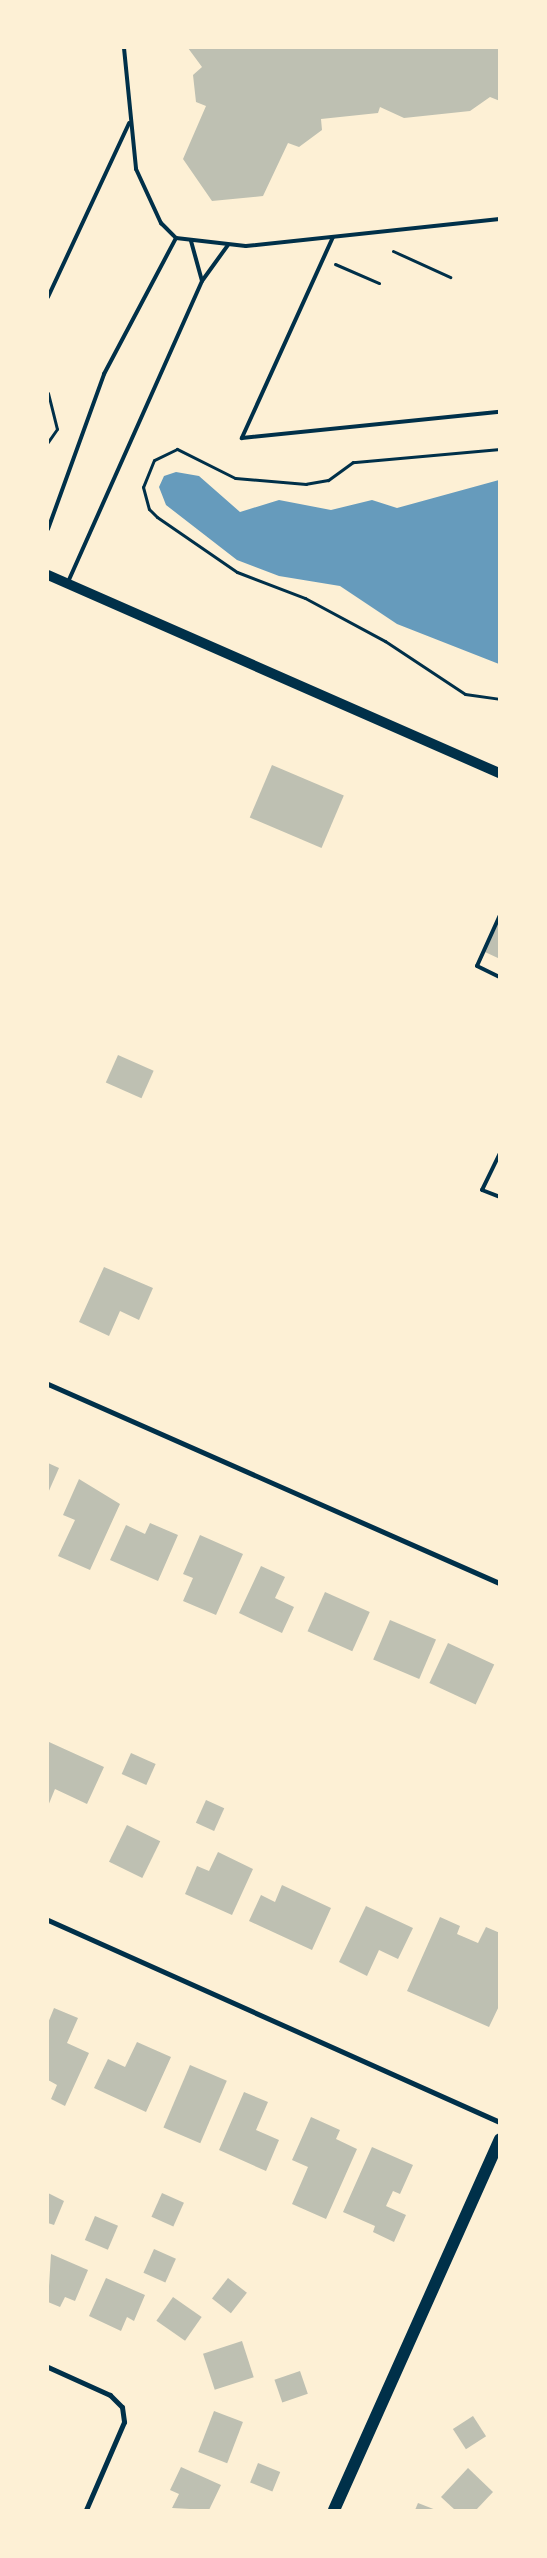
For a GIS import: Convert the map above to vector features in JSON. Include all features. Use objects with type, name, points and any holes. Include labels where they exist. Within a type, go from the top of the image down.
[{"type":"main road","points":[[48,575],[500,773]]},
{"type":"main road","points":[[334,2510],[500,2139]]},
{"type":"street","points":[[48,1384],[500,1583]]},
{"type":"street","points":[[48,1920],[500,2122]]},
{"type":"street","points":[[48,2367],[110,2395],[122,2407],[124,2422],[86,2510]]},
{"type":"lane","points":[[124,48],[130,122],[144,193],[176,238],[228,245],[333,237],[500,219]]},
{"type":"lane","points":[[48,297],[130,122]]},
{"type":"lane","points":[[333,237],[242,438],[500,412]]},
{"type":"lane","points":[[48,529],[104,374],[176,238]]},
{"type":"lane","points":[[191,241],[202,281]]},
{"type":"lane","points":[[67,584],[202,281],[228,245]]},
{"type":"lane","points":[[500,915],[477,966],[500,977]]},
{"type":"lane","points":[[500,1153],[482,1190],[500,1197]]},
{"type":"path","points":[[393,251],[450,277]]},
{"type":"path","points":[[323,258],[378,283]]},
{"type":"path","points":[[48,393],[56,429],[48,442]]},
{"type":"path","points":[[500,449],[353,462],[318,484],[250,482],[177,449],[154,460],[143,487],[149,509],[157,517],[231,568],[305,598],[385,642],[465,694],[500,699]]},
{"type":"water","points":[[176,472],[199,476],[240,512],[279,500],[331,510],[372,500],[397,508],[499,480],[499,664],[397,624],[340,586],[279,576],[237,560],[166,505],[159,487],[164,476]]},
{"type":"building","points":[[188,48],[500,48],[500,101],[490,97],[470,111],[404,118],[380,107],[378,113],[321,119],[322,130],[299,147],[288,143],[263,196],[212,201],[183,159],[206,106],[196,102],[193,75],[202,67]]},
{"type":"building","points":[[272,765],[344,795],[322,848],[250,817]]},
{"type":"building","points":[[500,919],[500,959],[485,952]]},
{"type":"building","points":[[118,1055],[154,1071],[141,1098],[106,1082]]},
{"type":"building","points":[[104,1267],[153,1288],[139,1320],[120,1311],[109,1336],[79,1322]]},
{"type":"building","points":[[48,1463],[59,1468],[48,1493]]},
{"type":"building","points":[[79,1479],[120,1504],[90,1570],[58,1556],[75,1520],[63,1515]]},
{"type":"building","points":[[150,1523],[178,1535],[158,1581],[110,1560],[126,1525],[145,1534]]},
{"type":"building","points":[[200,1535],[243,1554],[216,1615],[183,1601],[193,1578],[183,1574]]},
{"type":"building","points":[[261,1566],[285,1577],[275,1598],[294,1607],[282,1633],[239,1613]]},
{"type":"building","points":[[325,1592],[370,1612],[352,1651],[308,1631]]},
{"type":"building","points":[[390,1620],[436,1640],[419,1679],[373,1660]]},
{"type":"building","points":[[448,1643],[494,1665],[476,1704],[429,1683]]},
{"type":"building","points":[[49,1742],[104,1767],[87,1804],[55,1789],[48,1806]]},
{"type":"building","points":[[131,1753],[156,1764],[146,1785],[122,1774]]},
{"type":"building","points":[[206,1800],[224,1808],[214,1831],[196,1823]]},
{"type":"building","points":[[127,1825],[160,1841],[142,1878],[109,1862]]},
{"type":"building","points":[[218,1852],[253,1869],[232,1915],[185,1894],[197,1866],[209,1871]]},
{"type":"building","points":[[282,1885],[331,1908],[312,1950],[249,1921],[261,1895],[275,1902]]},
{"type":"building","points":[[366,1906],[413,1928],[398,1959],[379,1950],[367,1976],[339,1962]]},
{"type":"building","points":[[440,1917],[460,1926],[457,1934],[478,1943],[486,1927],[500,1933],[500,2004],[489,2027],[407,1991]]},
{"type":"building","points":[[54,2008],[78,2018],[67,2043],[89,2053],[65,2106],[51,2099],[57,2085],[48,2080],[48,2023]]},
{"type":"building","points":[[137,2042],[171,2057],[146,2112],[94,2088],[108,2059],[125,2067]]},
{"type":"building","points":[[190,2065],[227,2081],[200,2143],[163,2128]]},
{"type":"building","points":[[244,2092],[268,2102],[256,2130],[279,2140],[266,2171],[219,2150]]},
{"type":"building","points":[[311,2117],[340,2130],[336,2139],[357,2149],[326,2219],[292,2204],[308,2167],[292,2160]]},
{"type":"building","points":[[372,2147],[413,2165],[400,2194],[393,2191],[386,2206],[406,2215],[394,2242],[373,2232],[375,2226],[343,2212]]},
{"type":"building","points":[[48,2193],[64,2201],[54,2225],[48,2223]]},
{"type":"building","points":[[162,2193],[184,2203],[173,2227],[151,2217]]},
{"type":"building","points":[[95,2216],[118,2226],[108,2250],[85,2240]]},
{"type":"building","points":[[154,2249],[176,2259],[165,2283],[143,2273]]},
{"type":"building","points":[[51,2254],[88,2270],[75,2301],[65,2297],[60,2307],[48,2302]]},
{"type":"building","points":[[106,2278],[145,2295],[134,2321],[127,2317],[121,2331],[89,2316]]},
{"type":"building","points":[[228,2278],[247,2293],[231,2313],[212,2298]]},
{"type":"building","points":[[173,2297],[202,2317],[185,2341],[156,2321]]},
{"type":"building","points":[[242,2341],[254,2377],[215,2390],[203,2354]]},
{"type":"building","points":[[300,2371],[308,2394],[282,2402],[274,2380]]},
{"type":"building","points":[[214,2411],[243,2422],[227,2463],[198,2452]]},
{"type":"building","points":[[473,2416],[486,2436],[466,2449],[453,2429]]},
{"type":"building","points":[[258,2463],[280,2472],[272,2491],[250,2482]]},
{"type":"building","points":[[181,2467],[221,2485],[209,2510],[172,2508],[179,2494],[170,2490]]},
{"type":"building","points":[[468,2468],[493,2492],[476,2510],[455,2510],[441,2497]]},
{"type":"building","points":[[418,2503],[436,2510],[415,2510]]}]
